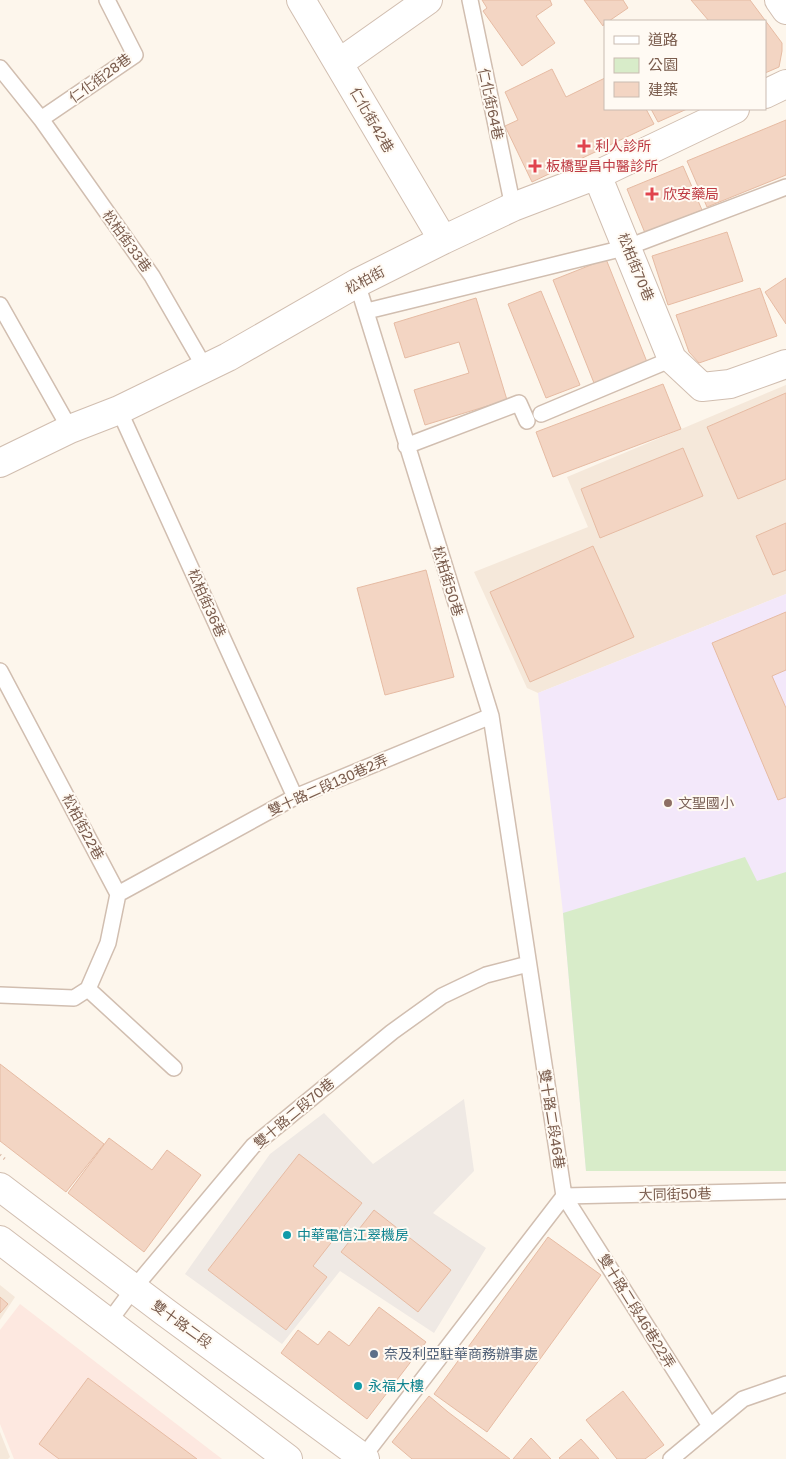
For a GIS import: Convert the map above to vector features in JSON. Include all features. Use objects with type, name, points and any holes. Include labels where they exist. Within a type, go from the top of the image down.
[{"type":"street","name":"仁化街42巷","points":[[301,0],[443,240]]},
{"type":"street","points":[[339,62],[428,0]]},
{"type":"street","points":[[779,0],[786,10]]},
{"type":"street","points":[[766,94],[786,84]]},
{"type":"street","name":"松柏街","points":[[0,463],[70,429],[120,410],[228,357],[357,283],[443,240],[513,207],[598,175],[733,110]]},
{"type":"street","name":"松柏街70巷","points":[[598,175],[672,359],[702,387],[730,384],[786,364]]},
{"type":"street","name":"雙十路二段","points":[[0,1187],[364,1458]]},
{"type":"street","points":[[0,1240],[288,1459]]},
{"type":"lane","name":"仁化街28巷","points":[[40,119],[135,55],[107,0]]},
{"type":"lane","name":"仁化街64巷","points":[[470,0],[513,207]]},
{"type":"lane","name":"松柏街33巷","points":[[0,68],[40,119],[152,276],[205,368]]},
{"type":"lane","points":[[366,311],[628,248],[786,188]]},
{"type":"lane","name":"松柏街50巷","points":[[357,283],[491,716]]},
{"type":"lane","points":[[0,305],[70,429]]},
{"type":"lane","points":[[406,446],[518,403],[534,418],[672,359]]},
{"type":"lane","name":"松柏街36巷","points":[[120,410],[295,797]]},
{"type":"lane","name":"松柏街22巷","points":[[0,671],[118,894]]},
{"type":"lane","name":"雙十路二段130巷2弄","points":[[118,894],[295,797],[491,716]]},
{"type":"lane","name":"雙十路二段46巷","points":[[491,716],[564,1196]]},
{"type":"lane","points":[[0,994],[74,998],[88,989],[108,943],[118,894]]},
{"type":"lane","name":"雙十路二段70巷","points":[[108,1323],[134,1288],[253,1146],[392,1032],[442,996],[486,975],[528,964]]},
{"type":"lane","points":[[88,989],[174,1068]]},
{"type":"lane","name":"大同街50巷","points":[[564,1196],[786,1191]]},
{"type":"lane","points":[[364,1458],[564,1196]]},
{"type":"lane","name":"雙十路二段46巷22弄","points":[[564,1196],[710,1426]]},
{"type":"lane","points":[[671,1459],[743,1399],[786,1384]]},
{"type":"shaded area","points":[[786,385],[786,594],[538,693],[527,688],[474,572],[588,527],[567,477]]},
{"type":"shaded area","name":"文聖國小","points":[[786,594],[786,1171],[586,1171],[563,913],[538,693]]},
{"type":"shaded area","points":[[464,1099],[474,1171],[433,1213],[486,1248],[434,1333],[340,1271],[282,1344],[185,1274],[270,1154],[324,1113],[373,1164]]},
{"type":"shaded area","points":[[0,1285],[15,1297],[0,1320]]},
{"type":"shaded area","points":[[20,1304],[222,1459],[14,1459],[0,1424],[0,1330]]},
{"type":"shaded area","points":[[0,1432],[10,1457],[8,1459],[0,1459]]},
{"type":"green space","points":[[745,857],[757,881],[786,872],[786,1171],[586,1171],[563,913]]},
{"type":"building","points":[[482,0],[550,0],[552,5],[536,16],[555,43],[522,66],[483,11],[487,8]]},
{"type":"building","points":[[584,0],[623,0],[628,8],[610,20],[604,20],[603,26]]},
{"type":"building","points":[[691,0],[750,0],[765,20],[708,20]]},
{"type":"building","points":[[766,22],[782,43],[779,67],[766,73]]},
{"type":"building","points":[[552,69],[566,97],[604,78],[604,110],[647,110],[654,124],[532,182],[505,126],[518,120],[505,92]]},
{"type":"building","points":[[652,110],[685,110],[658,122]]},
{"type":"building","points":[[786,120],[786,175],[707,207],[687,161]]},
{"type":"building","points":[[683,166],[702,210],[645,233],[627,189]]},
{"type":"building","points":[[727,232],[743,281],[668,305],[652,256]]},
{"type":"building","points":[[606,259],[647,362],[594,383],[553,280]]},
{"type":"building","points":[[786,278],[786,324],[765,292]]},
{"type":"building","points":[[760,288],[777,336],[699,363],[689,352],[676,315]]},
{"type":"building","points":[[541,291],[580,385],[546,398],[508,304]]},
{"type":"building","points":[[476,298],[507,400],[425,425],[414,390],[469,373],[459,342],[405,358],[394,323]]},
{"type":"building","points":[[663,384],[681,429],[553,477],[536,432]]},
{"type":"building","points":[[786,393],[786,479],[738,499],[707,427]]},
{"type":"building","points":[[683,448],[703,496],[600,538],[581,489]]},
{"type":"building","points":[[786,523],[786,570],[773,575],[756,536]]},
{"type":"building","points":[[593,546],[634,637],[530,682],[490,592]]},
{"type":"building","points":[[426,570],[454,677],[385,695],[357,588]]},
{"type":"building","points":[[786,612],[786,670],[772,676],[786,708],[786,797],[778,800],[712,643]]},
{"type":"building","points":[[0,1064],[104,1144],[66,1192],[0,1141]]},
{"type":"building","points":[[109,1138],[152,1170],[167,1150],[201,1175],[144,1252],[68,1193]]},
{"type":"building","name":"中華電信江翠機房","points":[[299,1154],[362,1203],[313,1266],[327,1277],[286,1330],[208,1270]]},
{"type":"building","name":"中華電信江翠機房","points":[[374,1210],[451,1270],[418,1312],[341,1252]]},
{"type":"building","points":[[548,1237],[601,1275],[487,1432],[434,1394]]},
{"type":"building","points":[[0,1297],[8,1304],[0,1313]]},
{"type":"building","name":"永福大樓","points":[[379,1307],[426,1342],[367,1419],[281,1353],[298,1330],[318,1345],[329,1331],[349,1346]]},
{"type":"building","points":[[88,1378],[197,1459],[59,1459],[39,1444]]},
{"type":"building","points":[[623,1391],[664,1445],[645,1459],[617,1459],[586,1420]]},
{"type":"building","points":[[429,1396],[510,1459],[412,1459],[392,1442]]},
{"type":"building","points":[[531,1438],[551,1459],[513,1459]]},
{"type":"building","points":[[581,1439],[599,1459],[559,1458]]},
{"type":"place","name":"利人診所","points":[[584,146]]},
{"type":"place","name":"板橋聖昌中醫診所","points":[[535,166]]},
{"type":"place","name":"欣安藥局","points":[[652,194]]},
{"type":"place","name":"文聖國小","points":[[668,803]]},
{"type":"place","name":"中華電信江翠機房","points":[[287,1235]]},
{"type":"place","name":"奈及利亞駐華商務辦事處","points":[[374,1354]]},
{"type":"place","name":"永福大樓","points":[[358,1386]]}]
